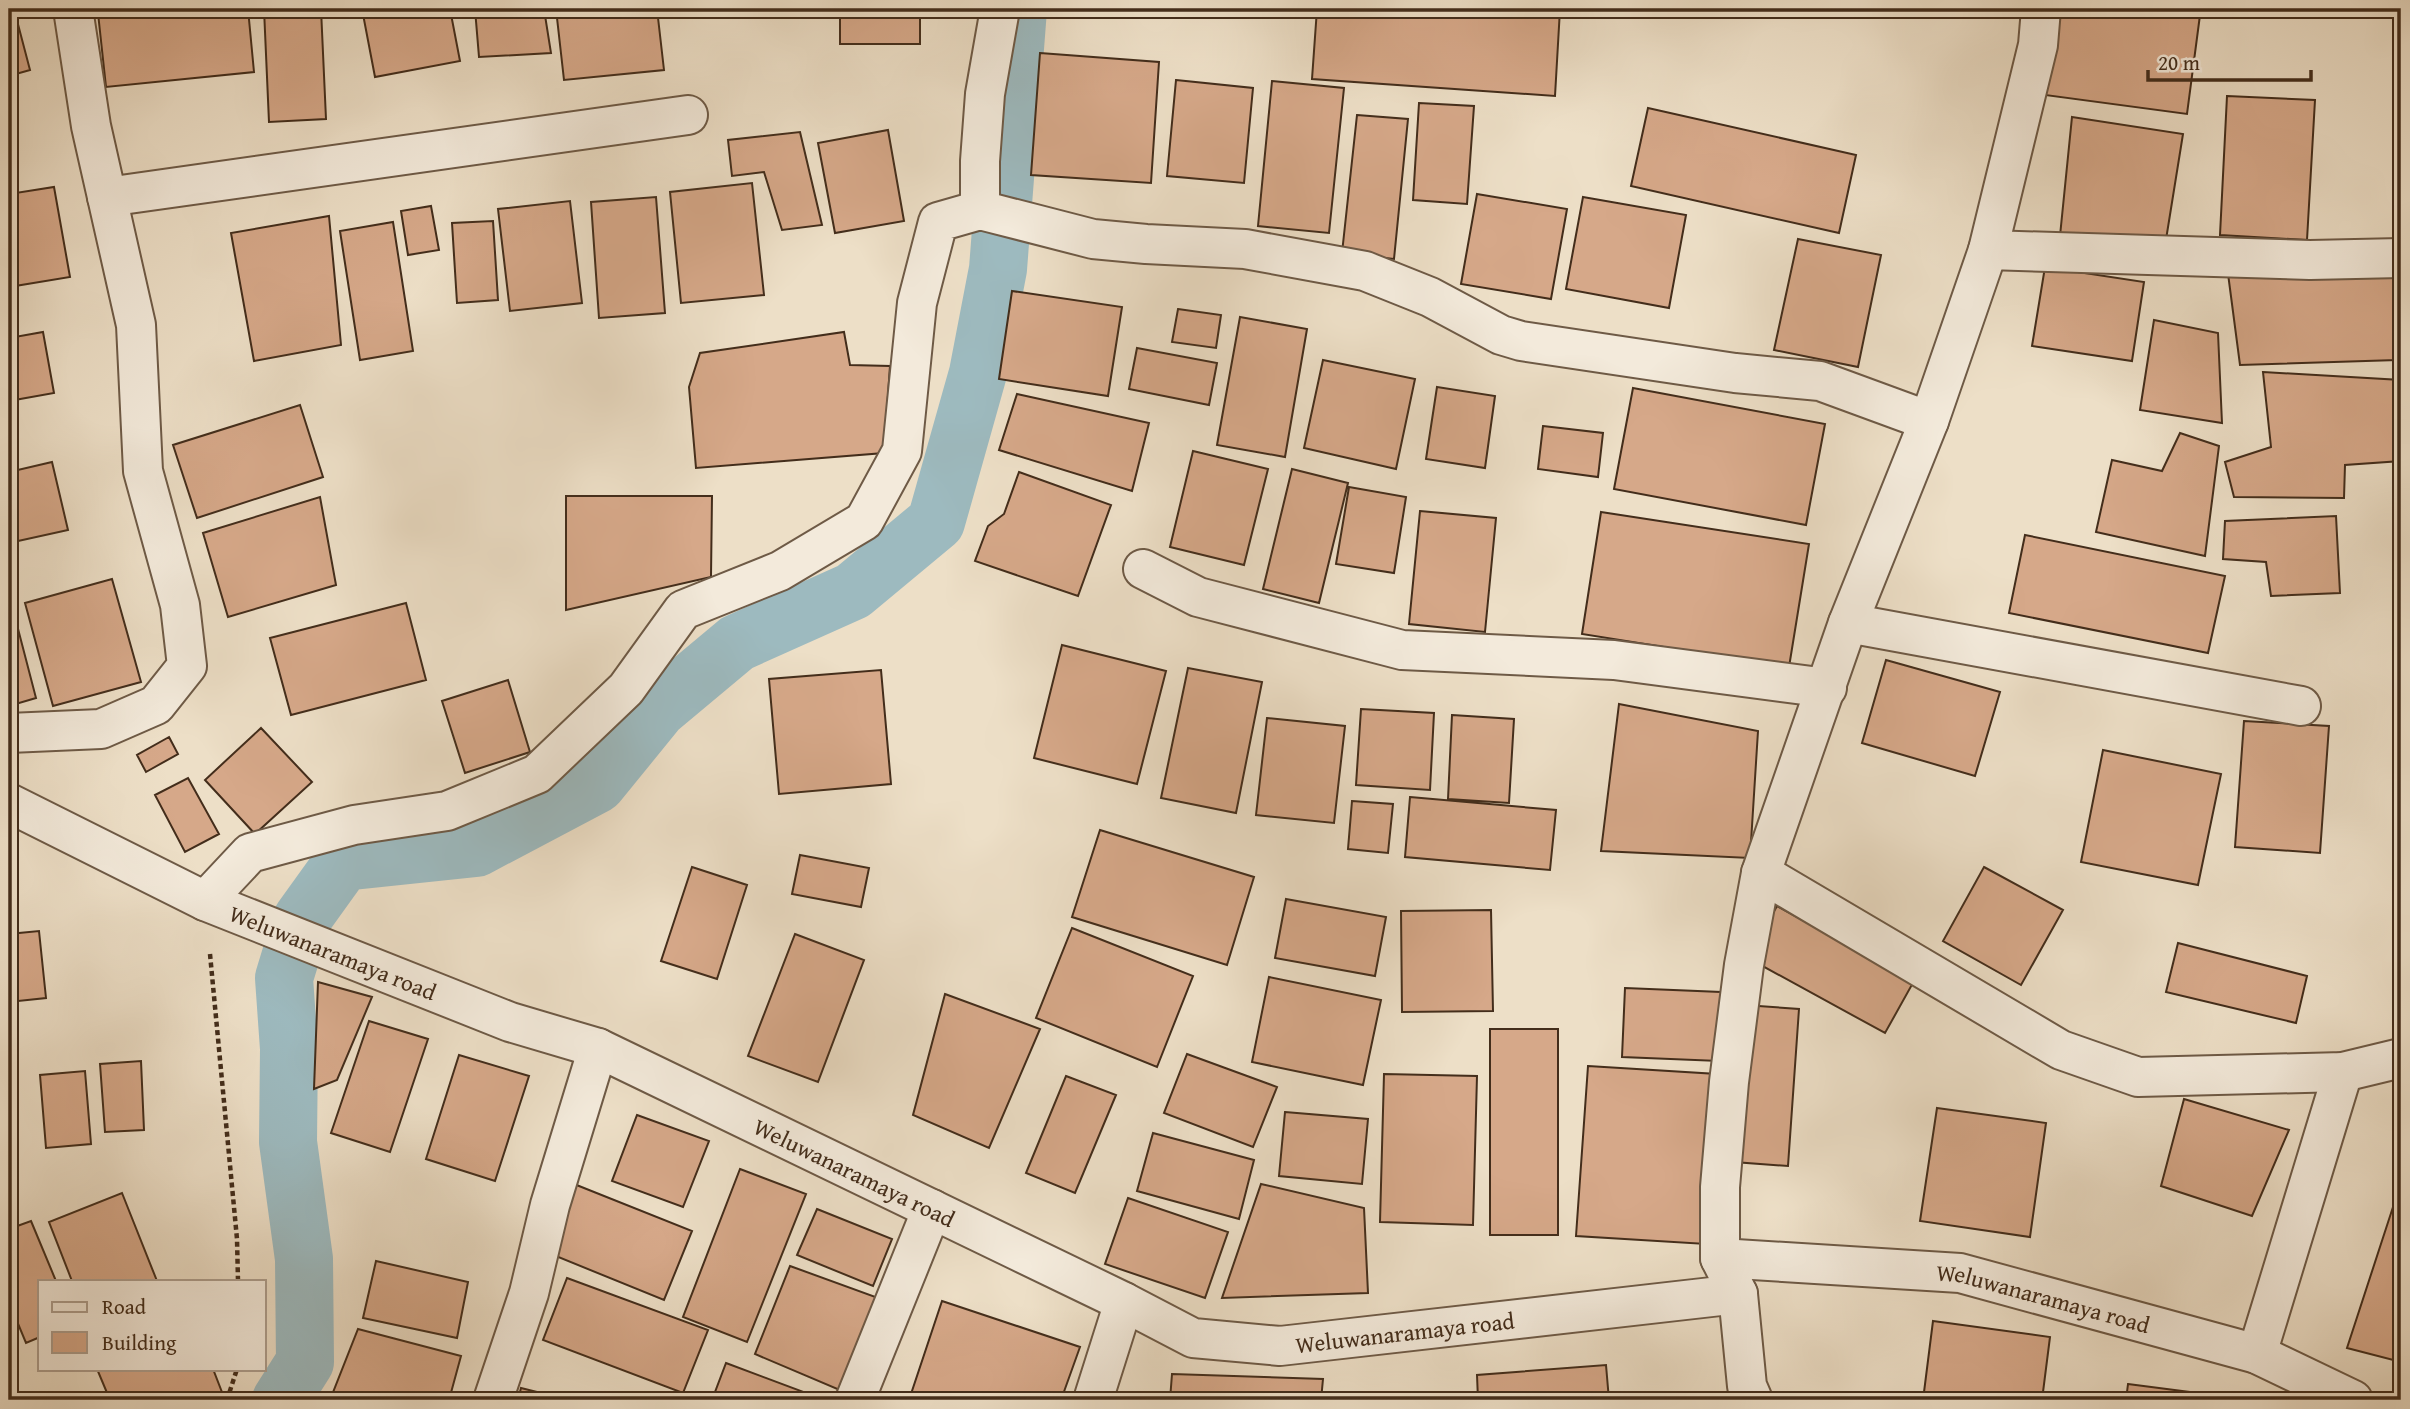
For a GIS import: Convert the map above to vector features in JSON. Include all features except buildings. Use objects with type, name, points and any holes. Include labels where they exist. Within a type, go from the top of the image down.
[{"type":"street","points":[[9,733],[101,729],[156,705],[187,666],[180,605],[143,471],[136,325],[91,126],[73,9]]},
{"type":"street","points":[[980,210],[980,161],[985,94],[1000,9]]},
{"type":"street","points":[[1754,1400],[1746,1386],[1738,1294],[1720,1258],[1720,1187],[1729,1082],[1744,965],[1761,873],[1848,623],[1929,421],[1988,250],[2038,45],[2041,9]]},
{"type":"street","points":[[107,197],[688,116]]},
{"type":"street","points":[[205,901],[250,853],[354,825],[447,811],[537,774],[626,689],[682,610],[780,571],[864,521],[902,451],[917,303],[938,222],[980,210],[1093,239],[1245,249],[1365,271],[1430,297],[1501,335],[1521,341],[1735,373],[1820,381],[1929,421]]},
{"type":"street","points":[[1988,250],[2310,260],[2401,258]]},
{"type":"street","points":[[1143,569],[1198,597],[1402,650],[1614,660],[1827,688]]},
{"type":"street","points":[[1848,623],[2301,706]]},
{"type":"street","name":"Weluwanaramaya road","points":[[9,803],[205,901],[510,1022],[598,1048],[1124,1301],[1193,1338],[1280,1346],[1738,1294]]},
{"type":"street","points":[[1761,873],[2061,1050],[2138,1077],[2343,1072],[2401,1058]]},
{"type":"street","points":[[493,1400],[529,1293],[550,1205],[598,1048]]},
{"type":"street","points":[[2257,1354],[2343,1072]]},
{"type":"street","points":[[855,1400],[932,1209]]},
{"type":"street","name":"Weluwanaramaya road","points":[[1720,1258],[1960,1273],[2257,1354],[2353,1400]]},
{"type":"street","points":[[1093,1400],[1124,1301]]},
{"type":"path","points":[[205,901],[237,1238],[238,1280]]},
{"type":"path","points":[[227,1400],[237,1370]]},
{"type":"waterway","points":[[281,1400],[305,1362],[304,1259],[288,1142],[289,1049],[284,978],[302,919],[343,862],[476,848],[597,784],[658,709],[737,643],[853,591],[936,522],[978,373],[998,269],[1018,9]]}]
